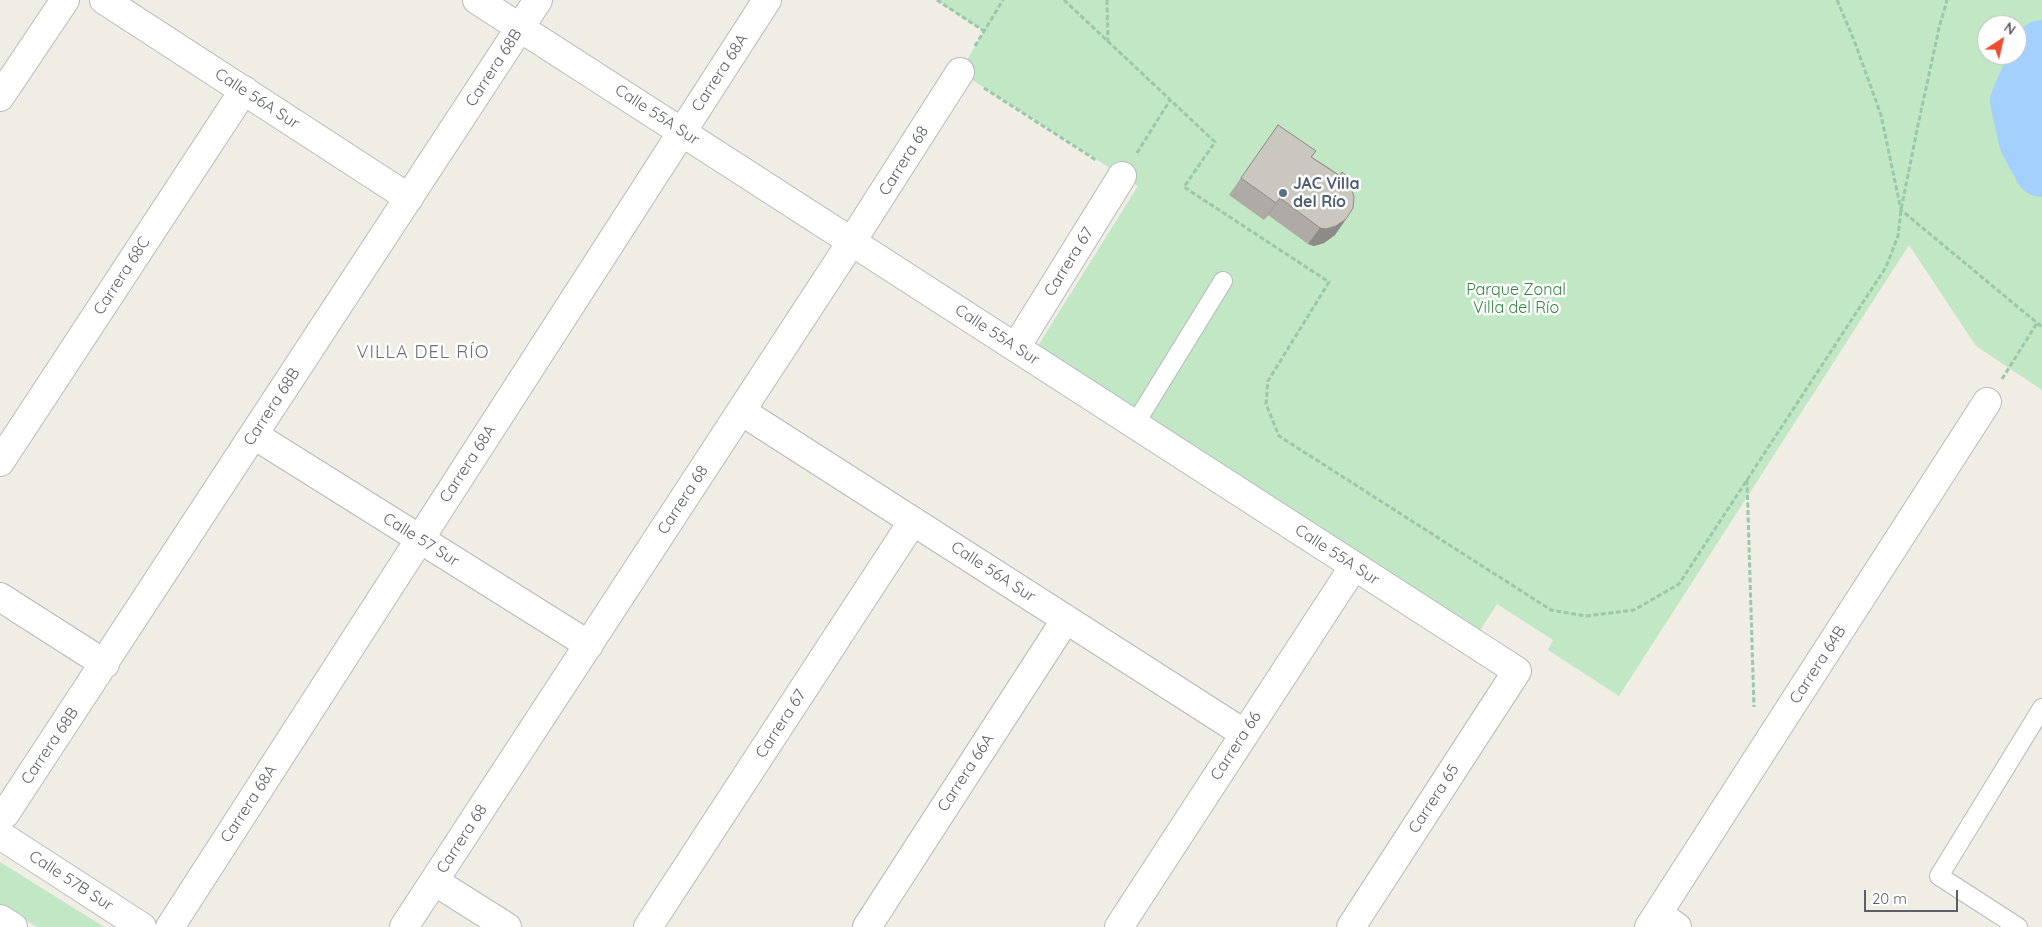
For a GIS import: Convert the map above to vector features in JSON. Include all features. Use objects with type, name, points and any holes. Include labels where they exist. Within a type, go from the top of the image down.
[{"type":"street","points":[[0,97],[65,0]]},
{"type":"street","name":"Calle 56A Sur","points":[[104,0],[409,198]]},
{"type":"street","name":"Calle 55A Sur","points":[[477,0],[1517,671]]},
{"type":"street","name":"Carrera 68B","points":[[3,824],[105,664],[538,0]]},
{"type":"street","name":"Carrera 68A","points":[[170,927],[767,0]]},
{"type":"street","name":"Carrera 68","points":[[404,927],[852,241],[960,72]]},
{"type":"street","name":"Carrera 68C","points":[[0,462],[244,90]]},
{"type":"street","name":"Carrera 67","points":[[1016,347],[1122,176]]},
{"type":"street","name":"Carrera 64B","points":[[1661,923],[1987,402]]},
{"type":"street","name":"Calle 56A Sur","points":[[741,411],[1244,734]]},
{"type":"street","name":"Calle 57 Sur","points":[[254,435],[589,645]]},
{"type":"street","name":"Carrera 67","points":[[648,927],[913,521]]},
{"type":"street","name":"Carrera 66","points":[[1119,927],[1354,566]]},
{"type":"street","points":[[0,597],[105,664]]},
{"type":"street","name":"Carrera 66A","points":[[867,927],[1066,619]]},
{"type":"street","name":"Carrera 65","points":[[1351,927],[1517,671]]},
{"type":"street","name":"Calle 57B Sur","points":[[3,824],[142,927]]},
{"type":"street","points":[[434,881],[507,927]]},
{"type":"street","points":[[0,919],[13,927]]},
{"type":"lane","points":[[1135,424],[1223,281]]},
{"type":"lane","points":[[2018,927],[1939,876],[2042,708]]},
{"type":"path","points":[[937,0],[984,31]]},
{"type":"path","points":[[1003,0],[960,72],[1122,176],[1170,100]]},
{"type":"path","points":[[1064,0],[1215,142],[1184,187],[1329,282],[1268,381],[1266,404],[1279,436],[1551,610],[1586,616],[1634,610],[1679,584],[1886,268],[1898,236],[1900,210],[1939,28],[1947,0]]},
{"type":"path","points":[[1107,0],[1108,43]]},
{"type":"path","points":[[1837,0],[1854,40],[1881,115],[1900,210],[2042,327]]},
{"type":"path","points":[[1987,402],[2037,323]]},
{"type":"path","points":[[1747,480],[1754,714]]},
{"type":"green space","name":"Parque Zonal Villa del Río","points":[[937,0],[2042,0],[2042,390],[1976,346],[1909,245],[1619,696],[1548,650],[1553,640],[1497,604],[1479,632],[1036,349],[1138,186],[960,72],[984,31]]},
{"type":"green space","points":[[0,862],[104,927],[37,927],[0,904]]},
{"type":"building","name":"JAC Villa del Río","points":[[1278,125],[1316,151],[1311,157],[1340,176],[1342,172],[1348,177],[1354,197],[1353,208],[1346,219],[1336,226],[1326,229],[1320,228],[1280,198],[1276,203],[1241,178]]},
{"type":"waterway","points":[[2042,48],[2018,101],[2027,141],[2042,169]]},
{"type":"place","name":"JAC Villa del Río","points":[[1283,193]]},
{"type":"district","name":"VILLA DEL RÍO","points":[[423,353]]}]
